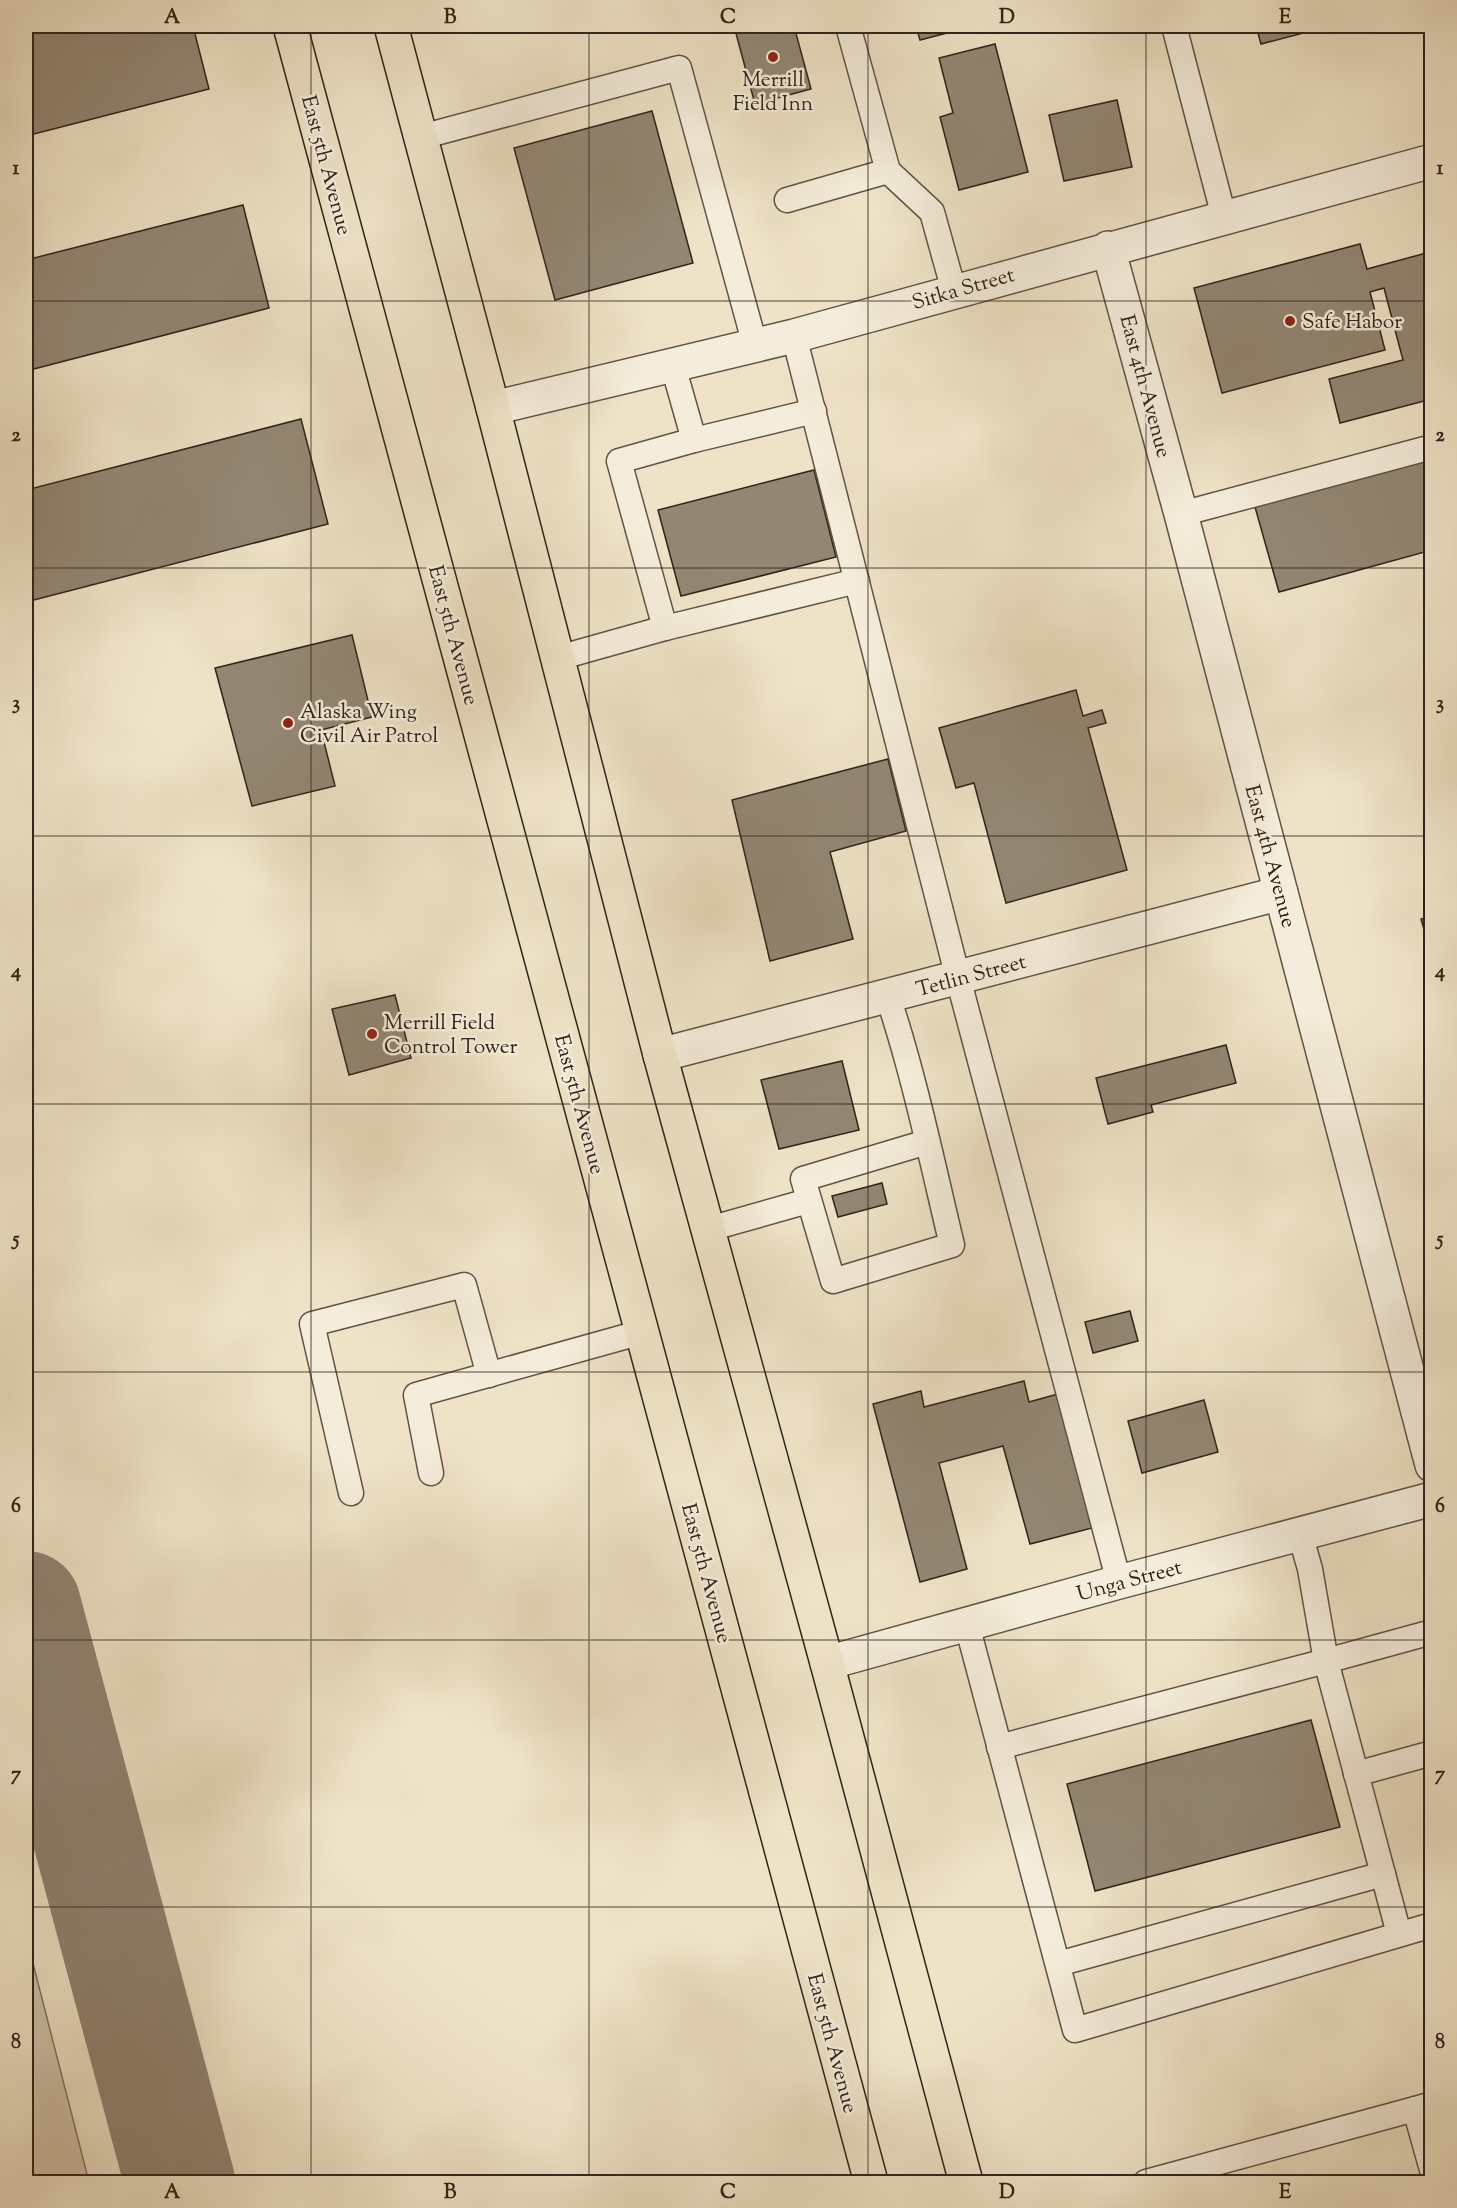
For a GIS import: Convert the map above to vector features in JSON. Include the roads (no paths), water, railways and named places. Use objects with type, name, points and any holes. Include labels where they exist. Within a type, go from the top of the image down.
[{"type":"highway","name":"East 5th Avenue","points":[[290,26],[871,2182]]},
{"type":"highway","points":[[391,26],[494,408],[660,1055],[827,1663],[966,2182]]},
{"type":"street","name":"Sitka Street","points":[[494,408],[794,336],[1431,161]]},
{"type":"street","name":"East 4th Avenue","points":[[1108,248],[1181,514],[1431,1465]]},
{"type":"street","name":"Tetlin Street","points":[[660,1055],[1281,893]]},
{"type":"street","name":"Unga Street","points":[[827,1663],[1431,1499]]},
{"type":"lane","points":[[848,26],[888,171],[932,212],[954,291]]},
{"type":"lane","points":[[1173,26],[1224,217]]},
{"type":"lane","points":[[421,137],[679,68],[755,345]]},
{"type":"lane","points":[[787,200],[888,171]]},
{"type":"lane","points":[[794,336],[957,978],[1119,1582]]},
{"type":"lane","points":[[673,366],[694,441]]},
{"type":"lane","points":[[665,628],[619,462],[814,411]]},
{"type":"lane","points":[[1181,514],[1431,447]]},
{"type":"lane","points":[[558,658],[665,628],[857,581]]},
{"type":"lane","points":[[888,997],[898,1029],[927,1142],[952,1245],[833,1281],[802,1179],[927,1142]]},
{"type":"lane","points":[[709,1229],[808,1201]]},
{"type":"lane","points":[[351,1493],[312,1324],[464,1285],[489,1375]]},
{"type":"lane","points":[[431,1473],[416,1395],[642,1332]]},
{"type":"lane","points":[[1300,1534],[1310,1569],[1326,1661],[1399,1934]]},
{"type":"lane","points":[[967,1625],[1075,2030],[1431,1925]]},
{"type":"lane","points":[[999,1747],[1431,1632]]},
{"type":"lane","points":[[1356,1774],[1431,1753]]},
{"type":"lane","points":[[1058,1964],[1383,1874]]},
{"type":"lane","points":[[1146,2182],[1423,2107],[1431,2170]]},
{"type":"place","name":"Merrill Field Inn","points":[[773,57]]},
{"type":"place","name":"Safe Habor","points":[[1290,321]]},
{"type":"place","name":"Alaska Wing Civil Air Patrol","points":[[288,723]]},
{"type":"place","name":"Merrill Field Control Tower","points":[[372,1034]]}]
